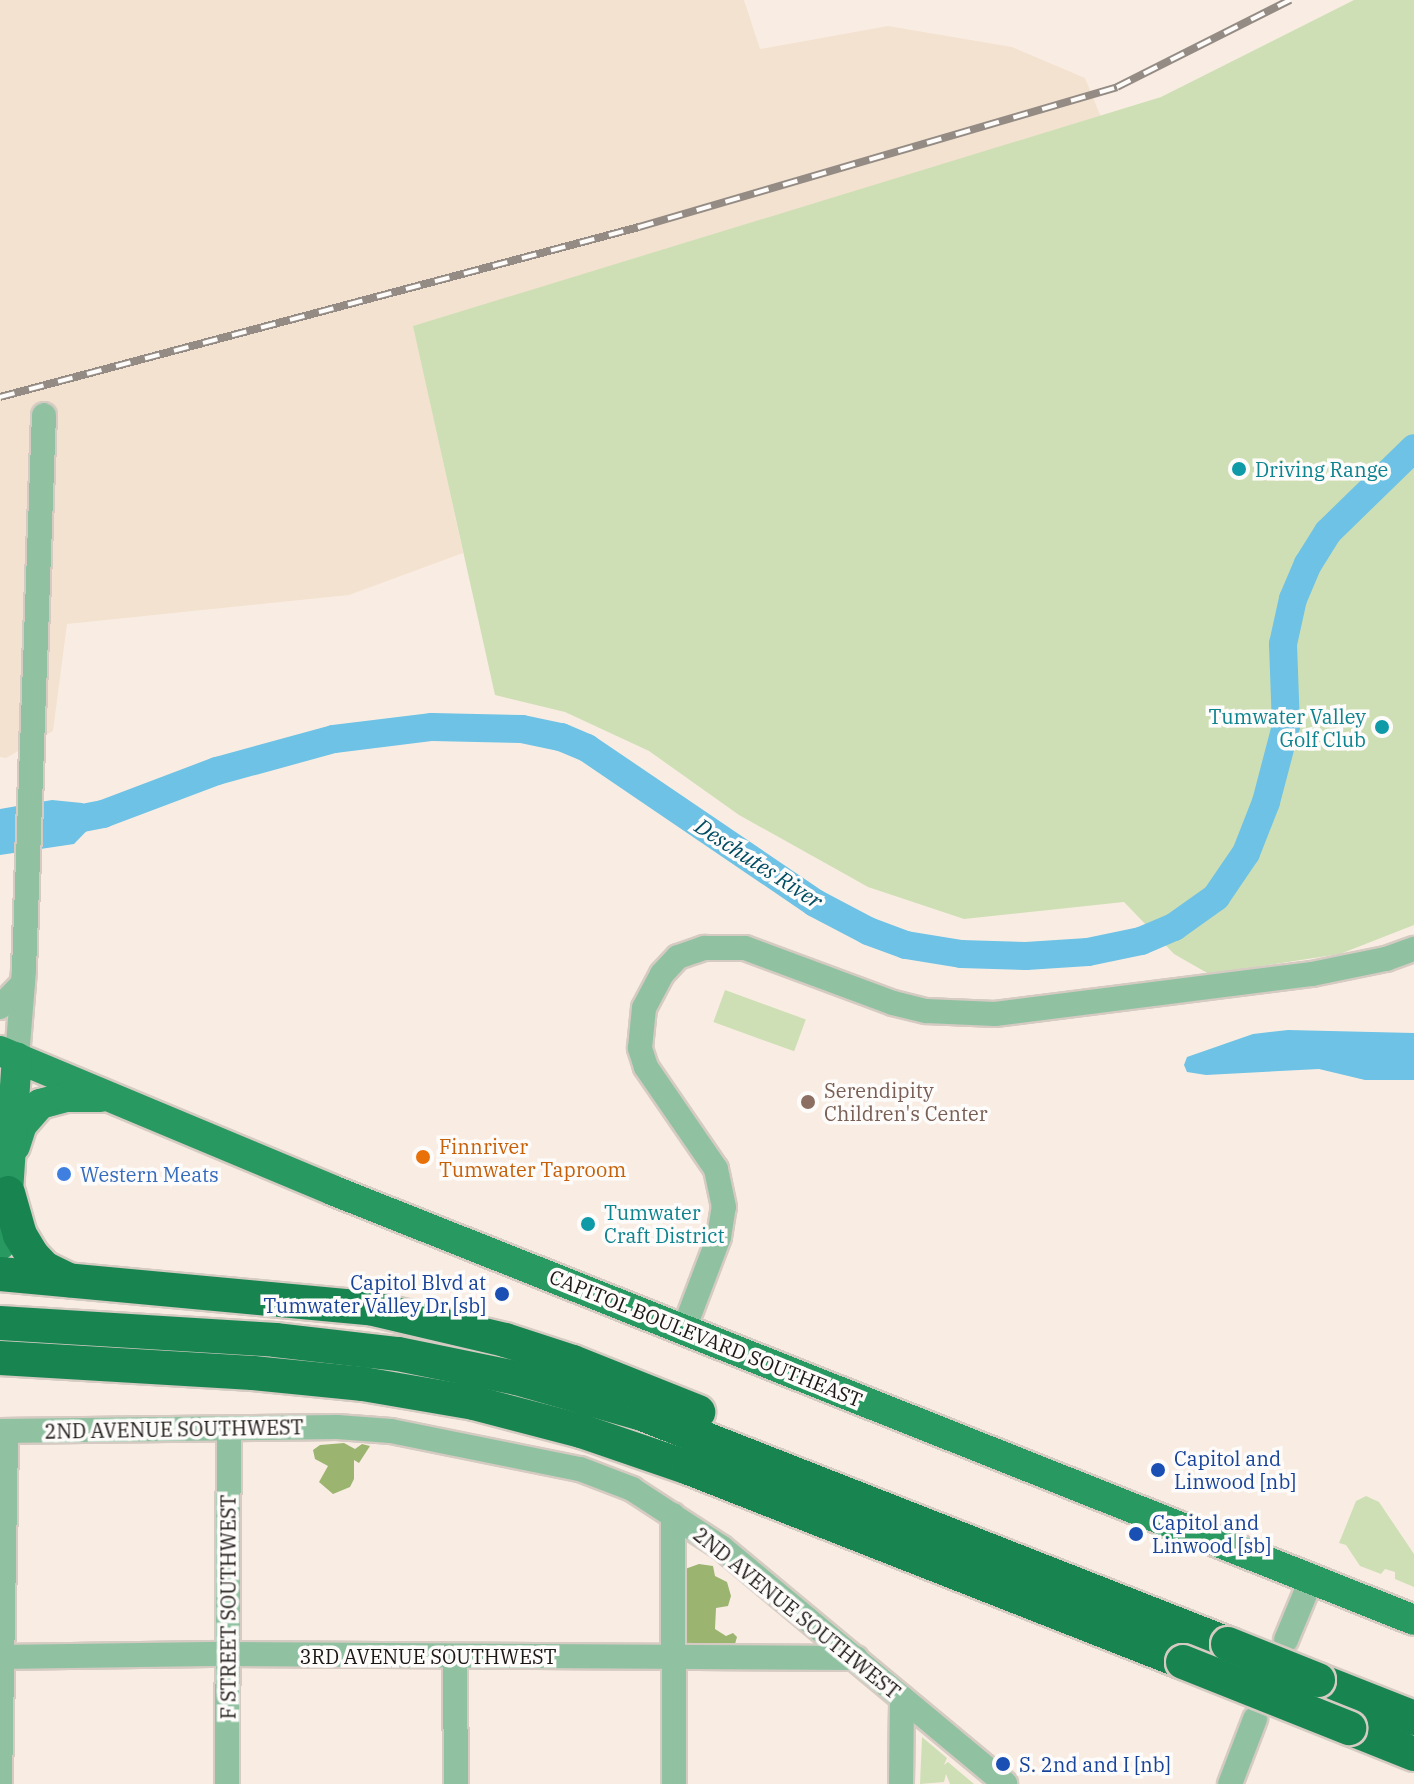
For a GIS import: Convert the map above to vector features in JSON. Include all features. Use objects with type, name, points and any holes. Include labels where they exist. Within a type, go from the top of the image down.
[{"type":"highway","points":[[9,1178],[20,1235],[32,1255],[44,1268],[76,1283]]},
{"type":"highway","points":[[0,1274],[76,1283],[300,1299],[369,1308],[505,1340],[628,1383],[750,1434],[876,1503]]},
{"type":"highway","points":[[0,1323],[275,1340],[398,1354],[562,1390],[642,1414],[876,1503],[1414,1718]]},
{"type":"highway","points":[[0,1358],[363,1384],[487,1407],[581,1431],[689,1468],[1414,1754]]},
{"type":"main road","name":"CAPITOL BOULEVARD SOUTHEAST","points":[[8,1054],[318,1184],[1414,1620]]},
{"type":"main road","points":[[8,1054],[9,1178]]},
{"type":"main road","points":[[0,1245],[9,1178],[22,1125],[40,1104],[66,1097],[114,1097]]},
{"type":"street","points":[[8,1054],[23,983],[44,415]]},
{"type":"street","points":[[684,1329],[719,1237],[724,1207],[716,1169],[646,1067],[640,1048],[648,1000],[662,974],[678,957],[704,948],[745,948],[893,1003],[926,1011],[995,1014],[1225,987],[1350,967],[1414,949]]},
{"type":"street","points":[[0,1007],[23,983]]},
{"type":"street","name":"2ND AVENUE SOUTHWEST","points":[[3,1431],[337,1427],[391,1431],[580,1469],[632,1489],[721,1547],[1005,1784]]},
{"type":"street","name":"F STREET SOUTHWEST","points":[[227,1784],[229,1430]]},
{"type":"street","points":[[0,1784],[3,1431]]},
{"type":"street","points":[[673,1515],[674,1784]]},
{"type":"street","points":[[1286,1640],[1311,1580]]},
{"type":"street","name":"3RD AVENUE SOUTHWEST","points":[[1,1657],[228,1654],[856,1658]]},
{"type":"street","points":[[455,1656],[456,1784]]},
{"type":"street","points":[[901,1784],[902,1698]]},
{"type":"street","points":[[1230,1784],[1255,1719]]},
{"type":"shaded area","points":[[0,0],[744,0],[760,49],[888,26],[1012,47],[1085,78],[1101,117],[414,326],[463,553],[349,595],[67,624],[53,731],[6,758],[0,757]]},
{"type":"green space","points":[[1354,0],[1414,0],[1414,925],[1340,954],[1209,974],[1174,954],[1124,902],[964,919],[868,887],[739,815],[649,751],[565,712],[495,695],[413,326],[1161,97]]},
{"type":"green space","points":[[725,990],[806,1019],[794,1051],[713,1022]]},
{"type":"green space","points":[[344,1443],[355,1449],[362,1444],[370,1446],[359,1463],[354,1460],[354,1479],[350,1487],[333,1494],[319,1482],[328,1466],[315,1459],[313,1450],[320,1445]]},
{"type":"green space","points":[[1366,1496],[1379,1502],[1414,1554],[1414,1587],[1395,1579],[1395,1572],[1385,1569],[1381,1574],[1360,1566],[1346,1545],[1339,1543],[1356,1501]]},
{"type":"green space","points":[[699,1564],[713,1566],[715,1576],[727,1582],[731,1596],[728,1606],[716,1608],[715,1629],[726,1636],[733,1633],[737,1637],[735,1644],[686,1645],[681,1638],[676,1588],[686,1583],[685,1569]]},
{"type":"green space","points":[[922,1737],[947,1758],[944,1765],[948,1762],[974,1784],[950,1784],[946,1774],[944,1782],[920,1784]]},
{"type":"water","points":[[52,800],[82,803],[103,814],[74,844],[0,855],[0,809]]},
{"type":"water","points":[[1288,1030],[1414,1033],[1414,1080],[1365,1080],[1319,1069],[1206,1075],[1187,1072],[1184,1065],[1187,1057],[1253,1034]]},
{"type":"waterway","name":"Deschutes River","points":[[0,834],[103,814],[217,771],[334,739],[432,727],[522,729],[561,737],[587,748],[815,903],[868,931],[906,945],[961,954],[1026,956],[1088,952],[1141,941],[1174,927],[1216,897],[1246,853],[1266,802],[1286,726],[1283,644],[1293,599],[1308,564],[1328,532],[1414,448]]},
{"type":"railway","points":[[0,397],[639,227],[1117,87],[1290,0]]},
{"type":"place","name":"Driving Range","points":[[1239,469]]},
{"type":"place","name":"Tumwater Valley Golf Club","points":[[1382,727]]},
{"type":"place","name":"Serendipity Children's Center","points":[[808,1102]]},
{"type":"place","name":"Finnriver Tumwater Taproom","points":[[423,1157]]},
{"type":"place","name":"Western Meats","points":[[64,1174]]},
{"type":"place","name":"Tumwater Craft District","points":[[588,1224]]},
{"type":"place","name":"Capitol Blvd at Tumwater Valley Dr [sb]","points":[[502,1294]]},
{"type":"place","name":"Capitol and Linwood [nb]","points":[[1158,1470]]},
{"type":"place","name":"Capitol and Linwood [sb]","points":[[1136,1534]]},
{"type":"place","name":"S. 2nd and I [nb]","points":[[1003,1764]]}]
